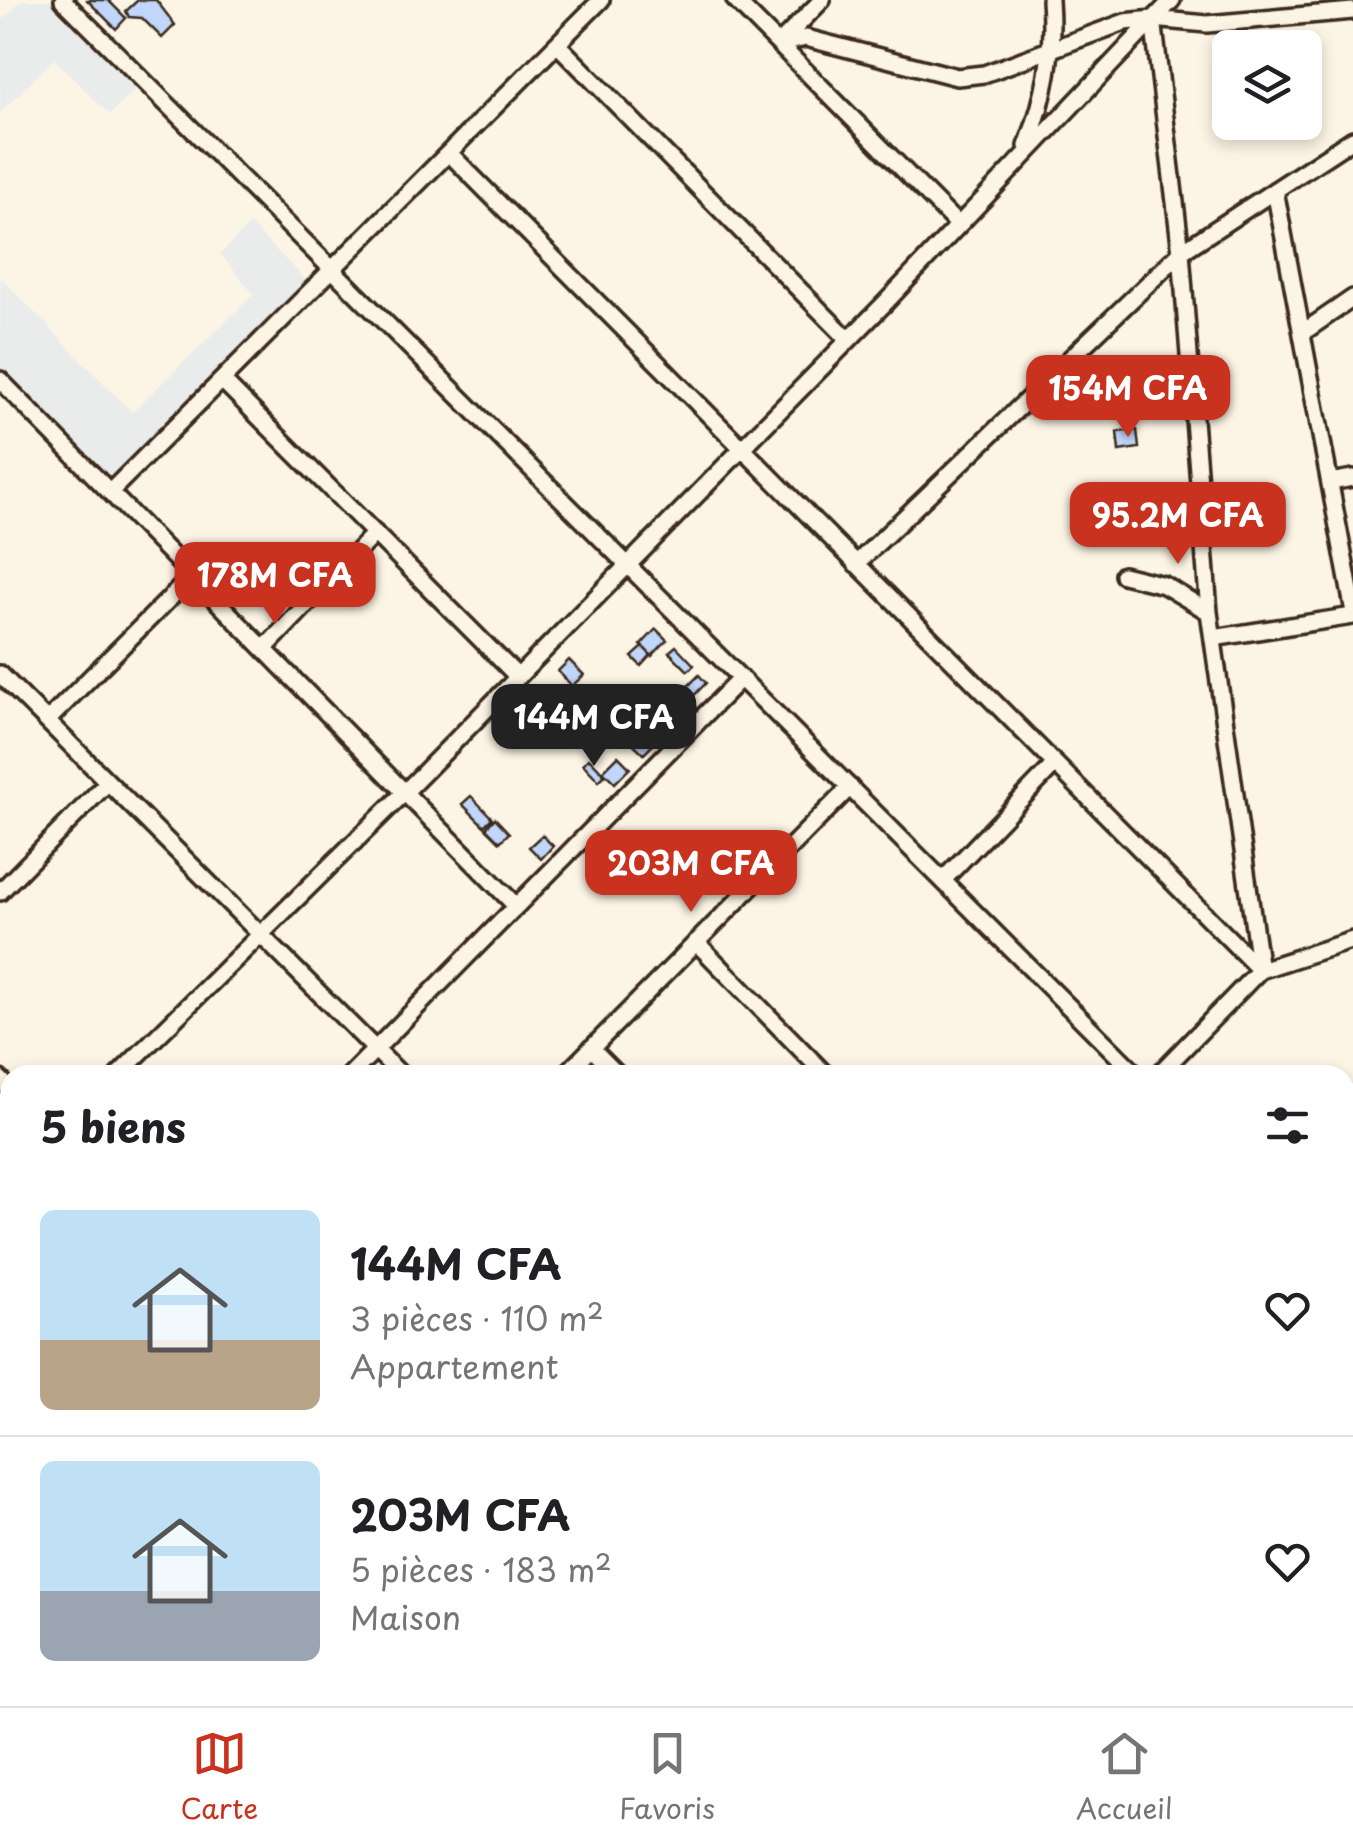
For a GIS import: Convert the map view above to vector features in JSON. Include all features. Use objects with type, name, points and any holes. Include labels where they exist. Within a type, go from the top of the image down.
[{"type":"street","points":[[64,0],[1128,1065]]},
{"type":"street","points":[[110,492],[601,0]]},
{"type":"street","points":[[735,0],[958,225]]},
{"type":"street","points":[[779,44],[822,0]]},
{"type":"street","points":[[1024,154],[1045,100],[1054,48],[1050,0]]},
{"type":"street","points":[[128,1065],[406,791],[849,340],[1172,0]]},
{"type":"street","points":[[779,44],[806,38],[956,76],[984,74],[1125,22],[1153,19],[1207,24],[1353,10]]},
{"type":"street","points":[[1153,19],[1181,252],[1209,612],[1260,970]]},
{"type":"street","points":[[557,44],[849,340]]},
{"type":"street","points":[[856,564],[1181,252],[1353,139]]},
{"type":"street","points":[[448,153],[1260,970]]},
{"type":"street","points":[[1276,190],[1353,608]]},
{"type":"street","points":[[1302,333],[1353,298]]},
{"type":"street","points":[[0,380],[516,906]]},
{"type":"street","points":[[222,380],[518,677]]},
{"type":"street","points":[[1330,482],[1353,478]]},
{"type":"street","points":[[265,648],[374,533]]},
{"type":"street","points":[[47,721],[193,575]]},
{"type":"street","points":[[1123,575],[1164,586],[1209,612]]},
{"type":"street","points":[[1213,638],[1353,616]]},
{"type":"street","points":[[0,674],[391,1065]]},
{"type":"street","points":[[360,1065],[741,678]]},
{"type":"street","points":[[943,880],[1056,764]]},
{"type":"street","points":[[0,892],[108,782]]},
{"type":"street","points":[[575,1065],[850,787]]},
{"type":"street","points":[[1168,1065],[1260,970],[1353,940]]},
{"type":"street","points":[[696,942],[816,1065]]},
{"type":"street","points":[[591,1048],[608,1065]]},
{"type":"shaded area","points":[[22,0],[63,0],[144,80],[110,115],[54,59],[0,113],[0,22]]},
{"type":"shaded area","points":[[250,224],[314,288],[110,492],[0,380],[0,277],[132,412],[254,294],[220,254]]},
{"type":"building","points":[[87,0],[108,0],[126,18],[116,29]]},
{"type":"building","points":[[138,0],[156,0],[175,25],[162,38],[142,18],[129,17],[126,11]]},
{"type":"building","points":[[1137,430],[1139,448],[1119,451],[1117,432]]},
{"type":"building","points":[[656,629],[667,640],[652,656],[641,645]]},
{"type":"building","points":[[676,646],[694,665],[688,671],[669,652]]},
{"type":"building","points":[[643,647],[651,655],[641,666],[632,657]]},
{"type":"building","points":[[569,660],[584,675],[572,686],[558,671]]},
{"type":"building","points":[[699,675],[706,683],[680,710],[672,702]]},
{"type":"building","points":[[611,689],[636,715],[631,720],[606,695]]},
{"type":"building","points":[[666,707],[673,714],[649,738],[643,731]]},
{"type":"building","points":[[516,713],[522,719],[509,732],[503,726]]},
{"type":"building","points":[[632,723],[653,745],[644,754],[622,733]]},
{"type":"building","points":[[618,756],[630,768],[615,783],[603,771]]},
{"type":"building","points":[[589,758],[605,775],[599,781],[583,764]]},
{"type":"building","points":[[471,796],[492,818],[484,826],[462,804]]},
{"type":"building","points":[[495,818],[509,833],[500,842],[486,828]]},
{"type":"building","points":[[542,835],[553,846],[541,859],[529,847]]}]
